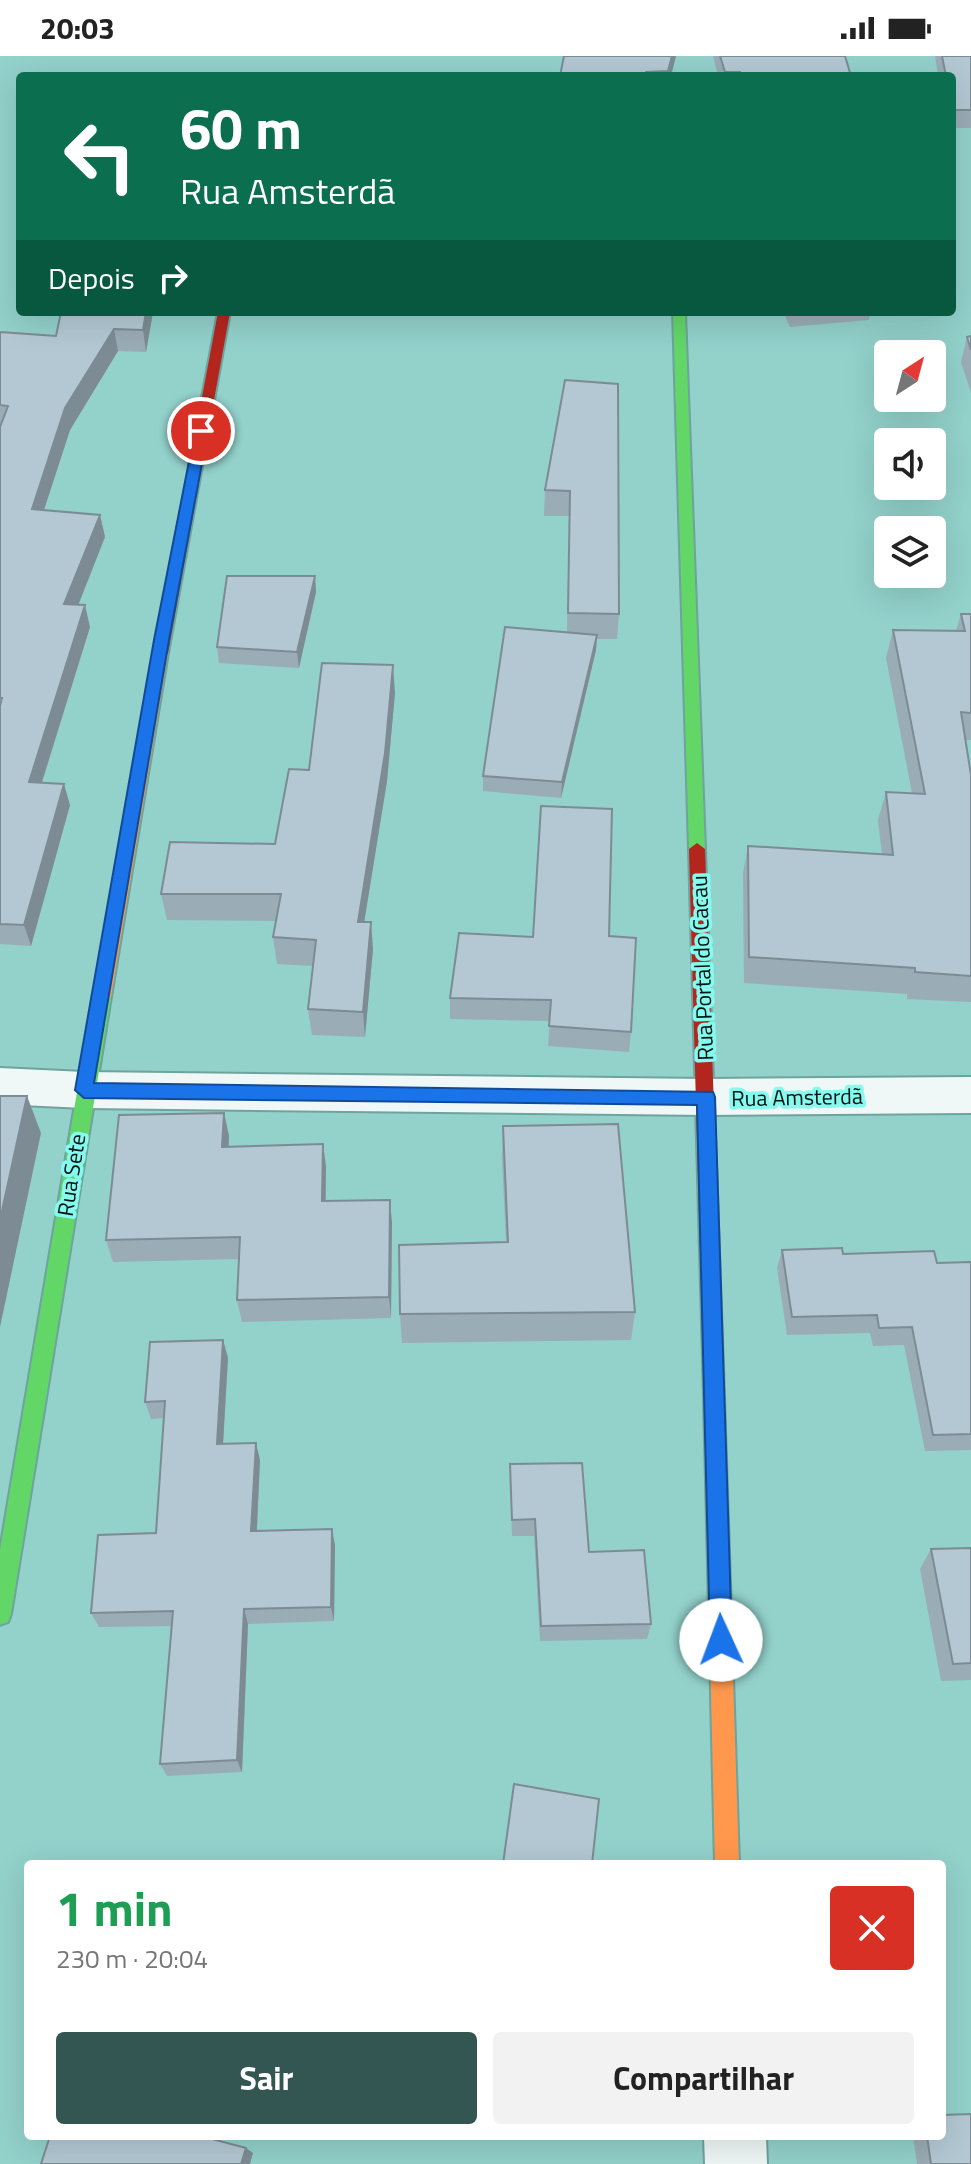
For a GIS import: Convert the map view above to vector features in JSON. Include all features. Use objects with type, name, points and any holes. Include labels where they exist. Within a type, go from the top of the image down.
[{"type":"street","name":"Rua Sete","points":[[0,1614],[84,1090],[162,640],[223,316]]},
{"type":"street","name":"Rua Portal do Cacau","points":[[679,316],[706,1097],[727,1860]]},
{"type":"street","name":"Rua Amsterdã","points":[[0,1086],[84,1090],[706,1097],[971,1095]]},
{"type":"street","points":[[735,2140],[736,2164]]},
{"type":"building","points":[[564,56],[672,56],[668,71],[561,72]]},
{"type":"building","points":[[720,56],[845,56],[850,72],[740,72],[725,72]]},
{"type":"building","points":[[942,56],[971,56],[971,110],[956,110],[956,72],[945,72]]},
{"type":"building","points":[[60,316],[145,316],[143,330],[114,329],[65,408],[32,509],[100,515],[64,604],[85,605],[29,782],[64,784],[24,925],[0,924],[0,427],[8,406],[0,405],[0,332],[56,336]]},
{"type":"building","points":[[565,380],[618,384],[619,614],[568,613],[570,491],[545,490]]},
{"type":"building","points":[[227,576],[315,576],[297,652],[217,647]]},
{"type":"building","points":[[961,614],[971,614],[971,713],[961,712],[971,775],[971,976],[915,972],[915,968],[749,957],[748,846],[893,855],[886,792],[925,794],[893,630],[965,631]]},
{"type":"building","points":[[505,627],[597,635],[562,782],[483,776]]},
{"type":"building","points":[[322,663],[393,665],[385,753],[358,922],[371,922],[363,1012],[308,1009],[316,940],[273,937],[281,894],[161,894],[170,842],[275,844],[289,769],[309,770]]},
{"type":"building","points":[[541,806],[612,809],[609,936],[636,938],[631,1032],[549,1026],[551,1000],[450,998],[459,933],[533,937]]},
{"type":"building","points":[[0,1096],[27,1096],[0,1220]]},
{"type":"building","points":[[224,1113],[222,1147],[323,1144],[322,1201],[390,1200],[389,1297],[237,1300],[240,1237],[106,1240],[119,1115]]},
{"type":"building","points":[[618,1124],[635,1312],[400,1314],[399,1245],[508,1242],[503,1126]]},
{"type":"building","points":[[842,1248],[843,1254],[934,1251],[937,1263],[971,1262],[971,1434],[933,1435],[912,1327],[879,1328],[877,1315],[792,1317],[782,1250]]},
{"type":"building","points":[[223,1340],[217,1444],[256,1443],[251,1531],[332,1529],[331,1607],[244,1609],[237,1760],[160,1764],[173,1611],[91,1613],[98,1535],[156,1533],[165,1401],[145,1402],[150,1342]]},
{"type":"building","points":[[582,1463],[589,1552],[644,1550],[651,1624],[541,1626],[535,1519],[512,1520],[510,1464]]},
{"type":"building","points":[[971,1548],[971,1663],[953,1664],[931,1549]]},
{"type":"building","points":[[514,1784],[599,1799],[592,1860],[504,1860]]},
{"type":"building","points":[[971,2114],[971,2164],[931,2164],[928,2140],[946,2140],[946,2115]]},
{"type":"building","points":[[49,2140],[216,2140],[246,2148],[241,2164],[41,2164]]},
{"type":"traffic: fast","points":[[679,316],[697,849]]},
{"type":"traffic: fast","points":[[0,1614],[102,997]]},
{"type":"traffic: slow","points":[[102,997],[161,653]]},
{"type":"traffic: slow","points":[[714,1397],[727,1860]]},
{"type":"traffic: jam","points":[[161,653],[223,316]]},
{"type":"traffic: jam","points":[[697,849],[714,1397]]},
{"type":"route","points":[[201,431],[84,1090],[706,1097],[721,1640]]}]
